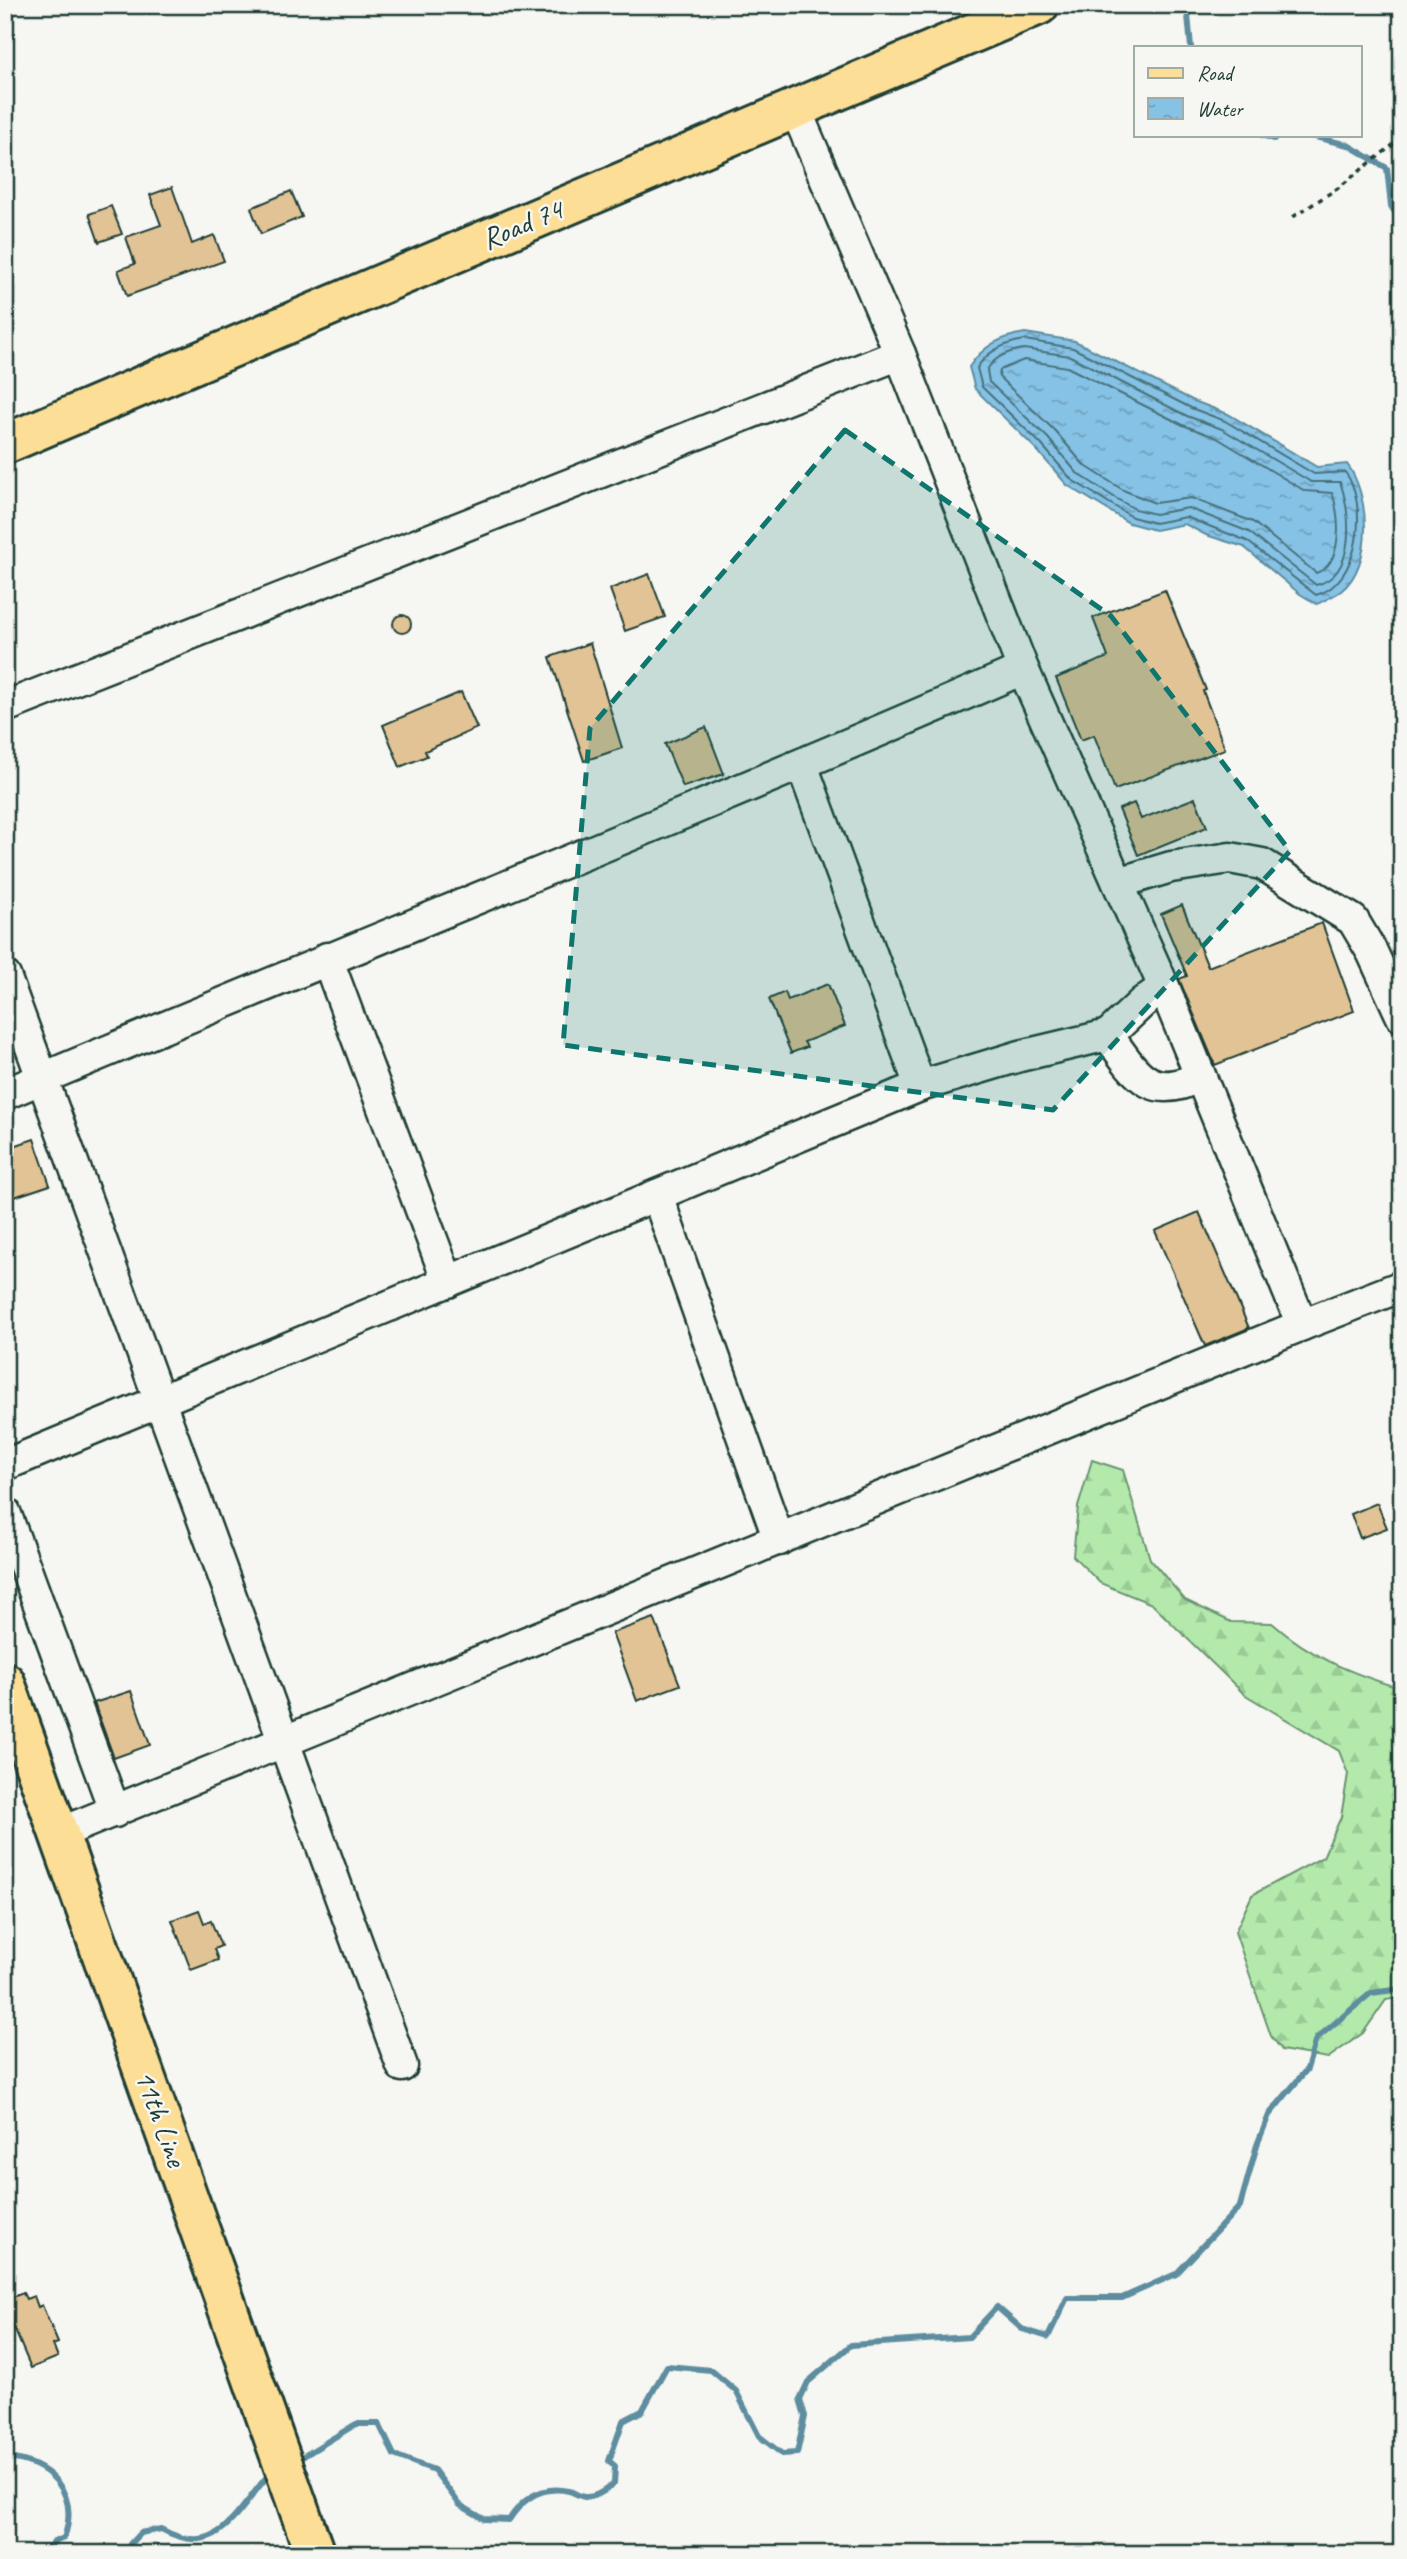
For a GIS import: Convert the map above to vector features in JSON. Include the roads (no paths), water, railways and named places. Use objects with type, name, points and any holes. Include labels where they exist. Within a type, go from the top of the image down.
[{"type":"main road","name":"Road 74","points":[[5,444],[1039,5]]},
{"type":"main road","name":"11th Line","points":[[5,1682],[315,2554]]},
{"type":"lane","points":[[795,108],[901,354],[1023,669],[1164,987],[1302,1325]]},
{"type":"lane","points":[[5,707],[901,354]]},
{"type":"lane","points":[[5,1094],[327,958],[802,765],[1023,669]]},
{"type":"lane","points":[[802,765],[920,1086]]},
{"type":"lane","points":[[1118,883],[1171,867],[1230,858],[1262,864],[1353,920],[1372,952],[1402,1017]]},
{"type":"lane","points":[[327,958],[448,1282]]},
{"type":"lane","points":[[5,976],[402,2066]]},
{"type":"lane","points":[[5,1465],[920,1086],[1020,1056],[1108,1035],[1143,1002],[1164,987]]},
{"type":"lane","points":[[1108,1035],[1133,1068],[1157,1088],[1179,1088],[1200,1076]]},
{"type":"lane","points":[[657,1195],[779,1540]]},
{"type":"lane","points":[[60,1833],[1402,1286]]},
{"type":"lane","points":[[5,1513],[115,1812]]},
{"type":"water","points":[[1025,333],[1075,341],[1194,401],[1228,414],[1317,467],[1347,464],[1360,493],[1365,529],[1359,564],[1352,579],[1341,591],[1317,604],[1300,594],[1244,547],[1206,535],[1185,524],[1155,530],[1129,523],[1067,485],[1036,449],[975,389],[969,367],[980,353],[1008,337]]},
{"type":"waterway","points":[[1187,5],[1191,46]]},
{"type":"waterway","points":[[1264,136],[1274,139],[1276,136]]},
{"type":"waterway","points":[[1311,136],[1348,145],[1387,168],[1391,206],[1402,223]]},
{"type":"waterway","points":[[294,2462],[356,2424],[379,2424],[394,2455],[434,2470],[460,2505],[484,2519],[509,2520],[520,2505],[542,2492],[559,2490],[589,2497],[601,2493],[614,2483],[615,2466],[609,2461],[623,2421],[642,2411],[667,2366],[711,2370],[736,2391],[759,2436],[782,2454],[797,2453],[805,2416],[800,2399],[808,2382],[851,2345],[969,2337],[997,2307],[1022,2329],[1048,2337],[1067,2298],[1122,2298],[1176,2274],[1240,2206],[1257,2145],[1269,2115],[1307,2069],[1316,2039],[1371,1993],[1402,1989]]},
{"type":"waterway","points":[[5,2458],[35,2465],[48,2473],[64,2494],[68,2507],[64,2538],[54,2542],[47,2554]]},
{"type":"waterway","points":[[133,2554],[130,2544],[140,2533],[161,2529],[180,2537],[209,2537],[232,2520],[265,2479],[273,2474]]}]
